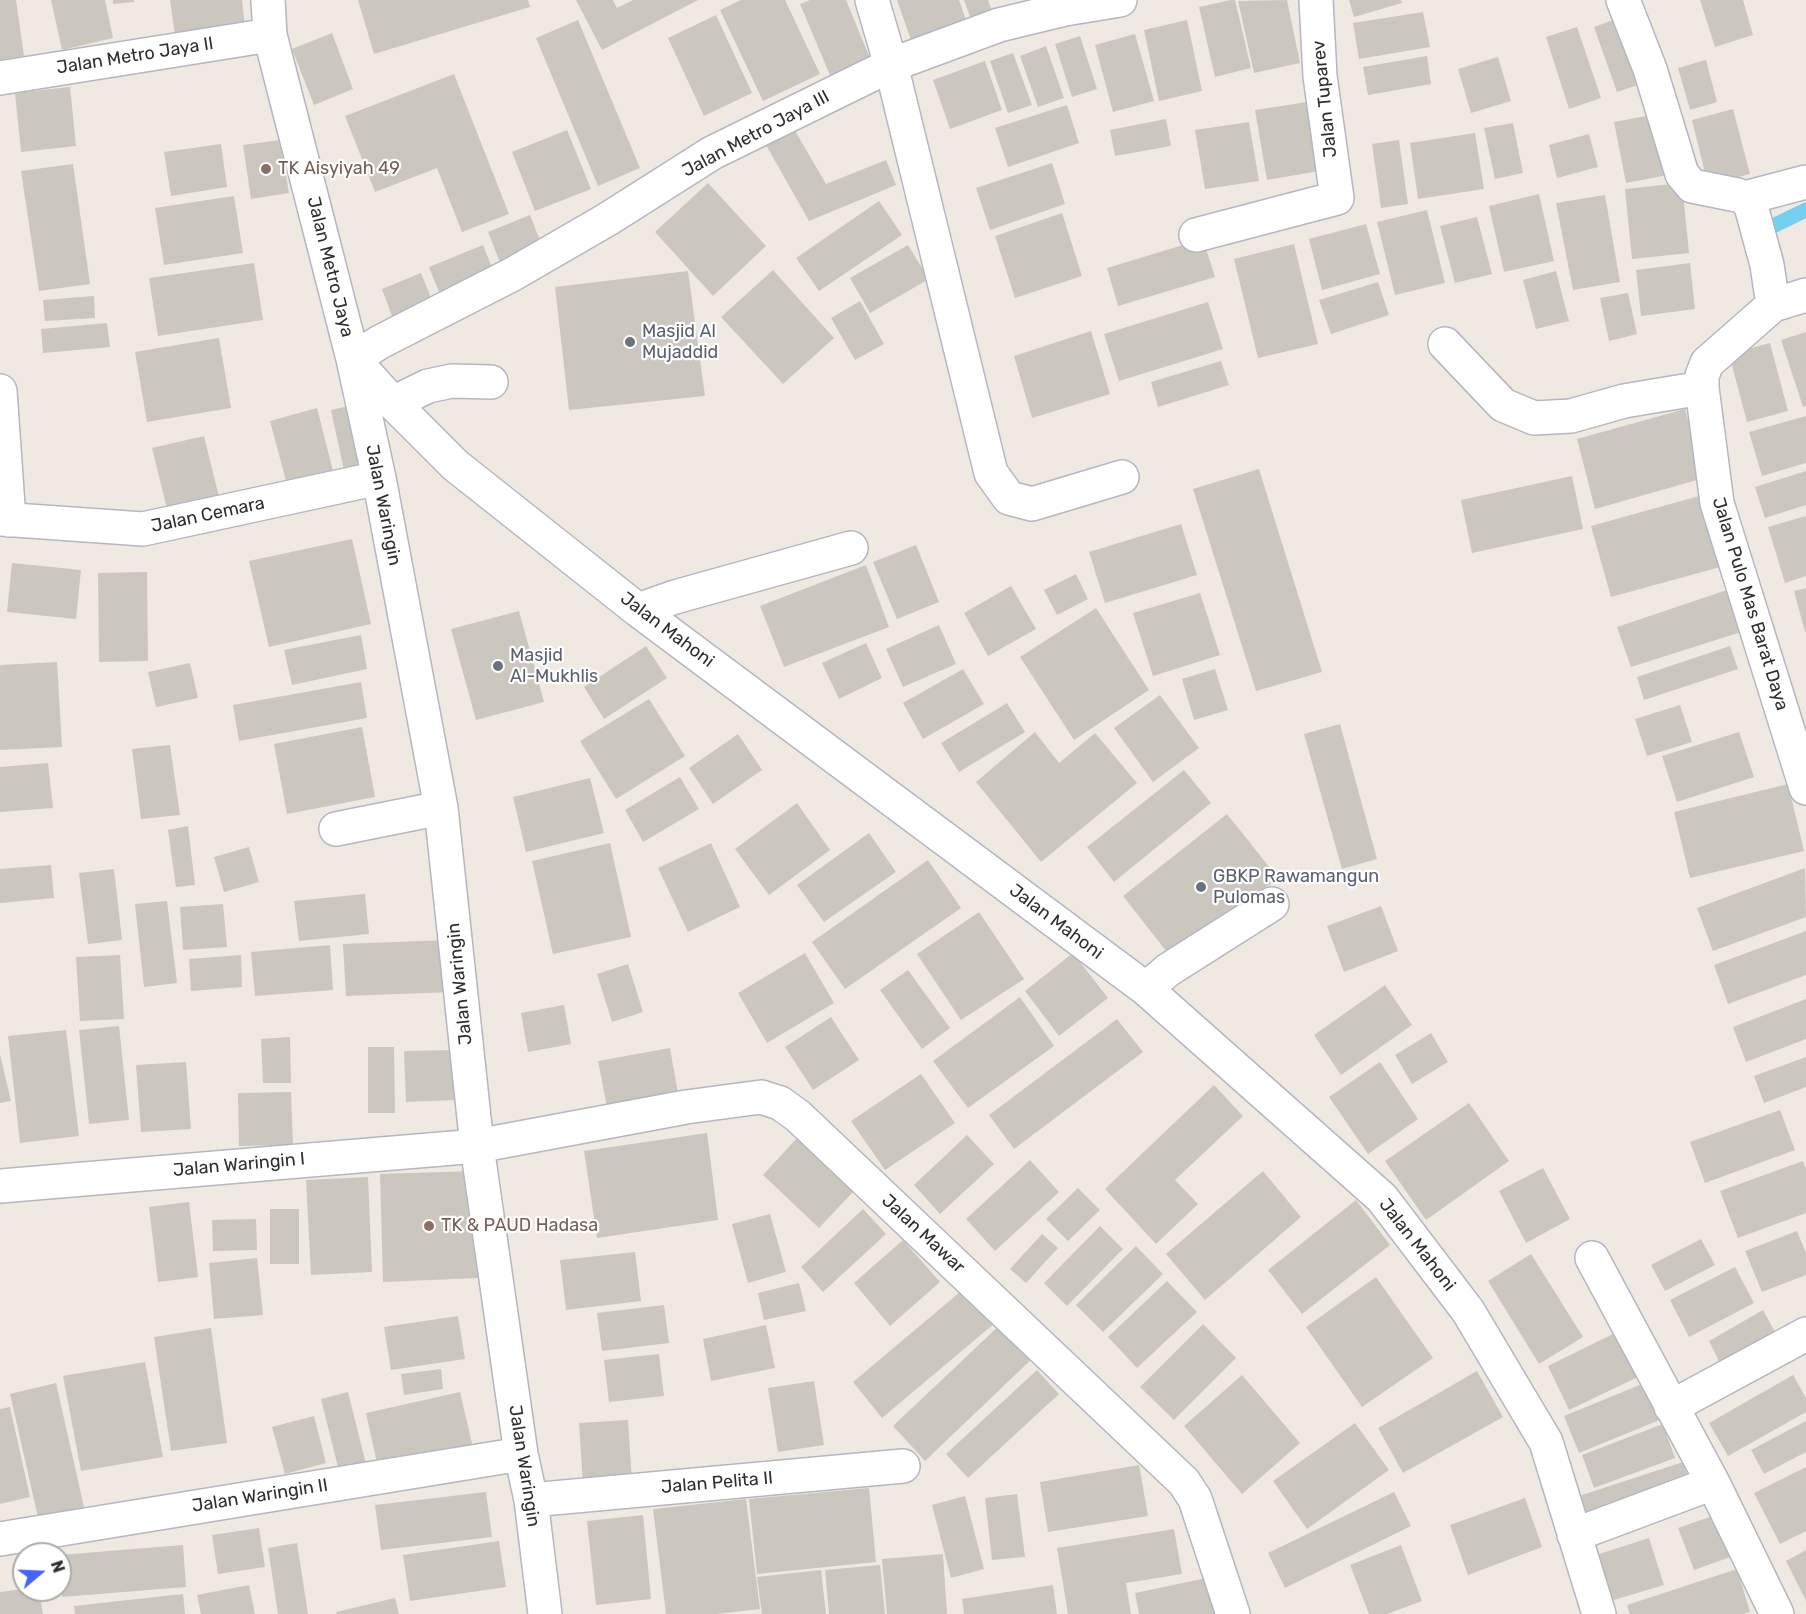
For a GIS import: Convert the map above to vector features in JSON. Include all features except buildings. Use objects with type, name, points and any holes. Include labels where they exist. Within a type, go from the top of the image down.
[{"type":"street","name":"Jalan Metro Jaya","points":[[268,0],[270,35],[353,358]]},
{"type":"street","points":[[873,0],[991,473],[1009,498],[1032,504],[1122,477]]},
{"type":"street","name":"Jalan Tuparev","points":[[1196,235],[1337,198],[1320,76],[1316,0]]},
{"type":"street","points":[[1623,0],[1650,69],[1686,181],[1692,186],[1748,202],[1806,182]]},
{"type":"street","name":"Jalan Metro Jaya III","points":[[353,358],[523,269],[608,219],[712,153],[891,65],[999,25],[1101,2]]},
{"type":"street","name":"Jalan Metro Jaya II","points":[[0,78],[270,35]]},
{"type":"street","points":[[1748,202],[1767,265],[1773,304],[1806,295]]},
{"type":"street","name":"Jalan Pulo Mas Barat Daya","points":[[1773,304],[1707,363],[1702,376],[1701,388],[1717,503],[1806,788]]},
{"type":"street","points":[[1445,344],[1503,405],[1534,418],[1571,416],[1624,401],[1701,388]]},
{"type":"street","name":"Jalan Mahoni","points":[[353,358],[393,404],[455,465],[638,609],[1146,989],[1382,1198],[1468,1311],[1546,1442],[1599,1614]]},
{"type":"street","name":"Jalan Waringin","points":[[353,358],[379,478],[441,808],[477,1146],[521,1454],[531,1500],[545,1614]]},
{"type":"street","points":[[393,404],[428,386],[452,381],[491,382]]},
{"type":"street","points":[[0,391],[4,520]]},
{"type":"street","name":"Jalan Cemara","points":[[4,520],[143,529],[379,478]]},
{"type":"street","points":[[638,609],[851,548]]},
{"type":"street","points":[[336,829],[441,808]]},
{"type":"street","points":[[1146,989],[1168,970],[1272,904]]},
{"type":"street","name":"Jalan Mawar","points":[[477,1146],[686,1107],[761,1097],[780,1103],[806,1124],[1184,1482],[1195,1499],[1233,1614]]},
{"type":"street","name":"Jalan Waringin I","points":[[0,1186],[477,1146]]},
{"type":"street","points":[[1592,1258],[1713,1483],[1777,1614]]},
{"type":"street","points":[[1671,1407],[1806,1334]]},
{"type":"street","name":"Jalan Waringin II","points":[[0,1539],[521,1454]]},
{"type":"street","name":"Jalan Pelita II","points":[[531,1500],[903,1467]]},
{"type":"street","points":[[1574,1535],[1713,1483]]},
{"type":"waterway","points":[[1773,226],[1806,210]]},
{"type":"place","name":"TK Aisyiyah 49","points":[[266,169]]},
{"type":"place","name":"Masjid Al Mujaddid","points":[[630,342]]},
{"type":"place","name":"Masjid Al-Mukhlis","points":[[498,666]]},
{"type":"place","name":"GBKP Rawamangun Pulomas","points":[[1201,887]]},
{"type":"place","name":"TK & PAUD Hadasa","points":[[429,1226]]}]
